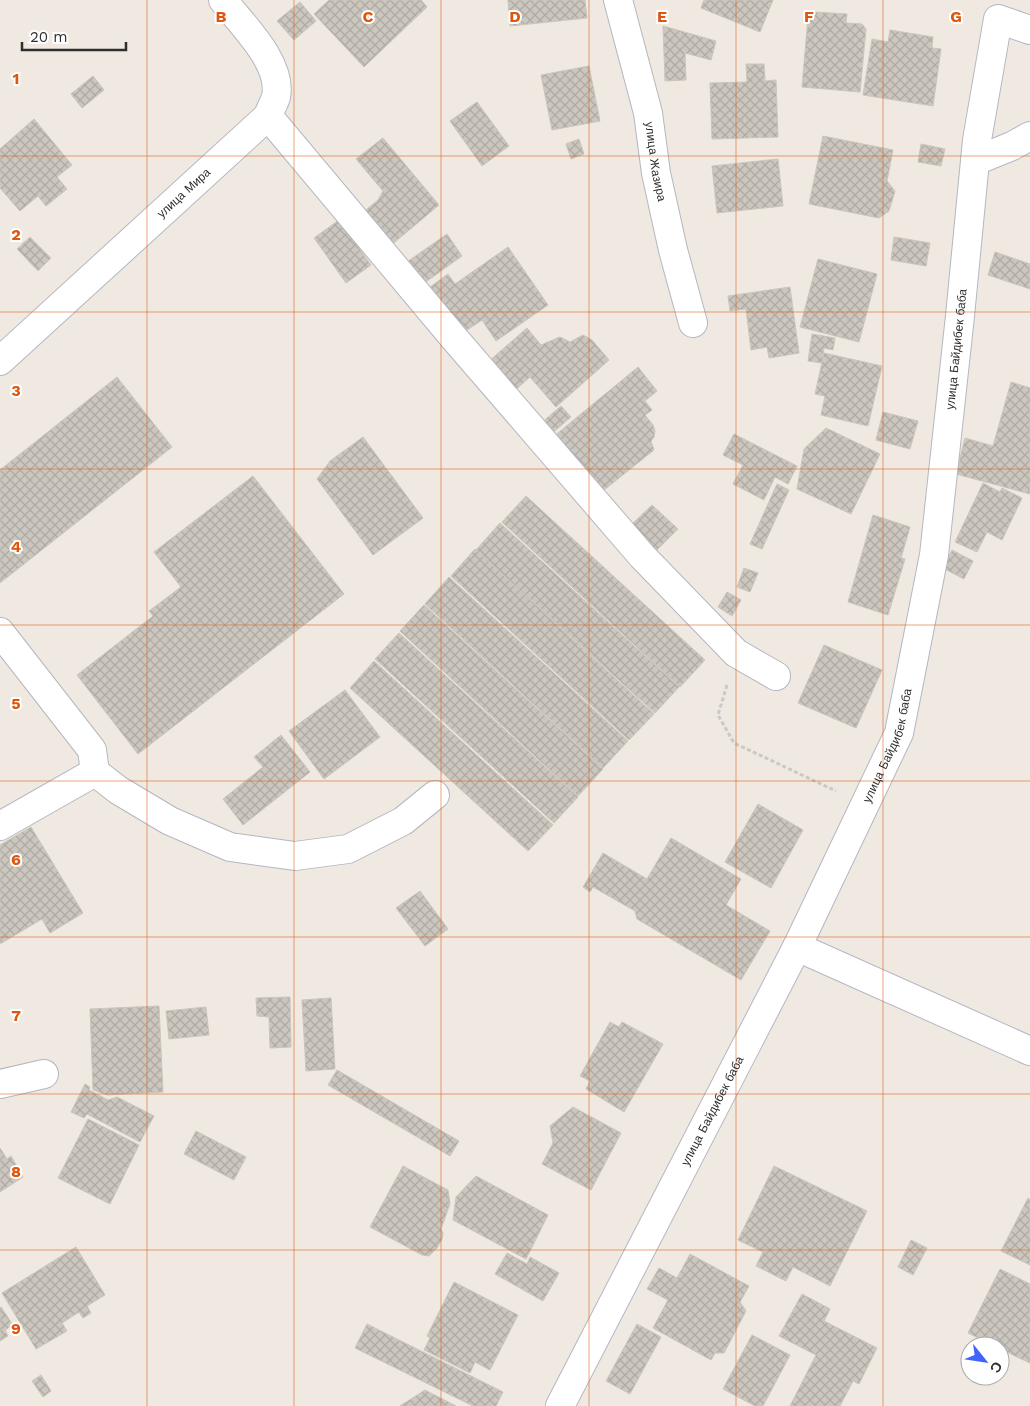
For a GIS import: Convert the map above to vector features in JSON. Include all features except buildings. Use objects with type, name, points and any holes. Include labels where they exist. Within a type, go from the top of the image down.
[{"type":"street","name":"улица Мира","points":[[0,361],[268,116],[276,98],[276,79],[268,58],[223,0]]},
{"type":"street","name":"улица Жазира","points":[[618,0],[648,113],[656,172],[673,250],[693,323]]},
{"type":"street","name":"улица Байдибек баба","points":[[560,1406],[797,947],[899,733],[934,555],[983,97],[998,19],[1030,30]]},
{"type":"street","points":[[268,116],[454,338],[642,556],[736,653],[776,676]]},
{"type":"street","points":[[975,161],[1012,146],[1030,136]]},
{"type":"street","points":[[0,632],[92,750],[95,772],[118,790],[170,821],[230,847],[295,856],[348,849],[403,821],[435,795]]},
{"type":"street","points":[[0,826],[95,772]]},
{"type":"street","points":[[797,947],[1030,1051]]},
{"type":"street","points":[[0,1084],[44,1074]]},
{"type":"path","points":[[736,653],[718,714],[734,743],[864,804]]}]
